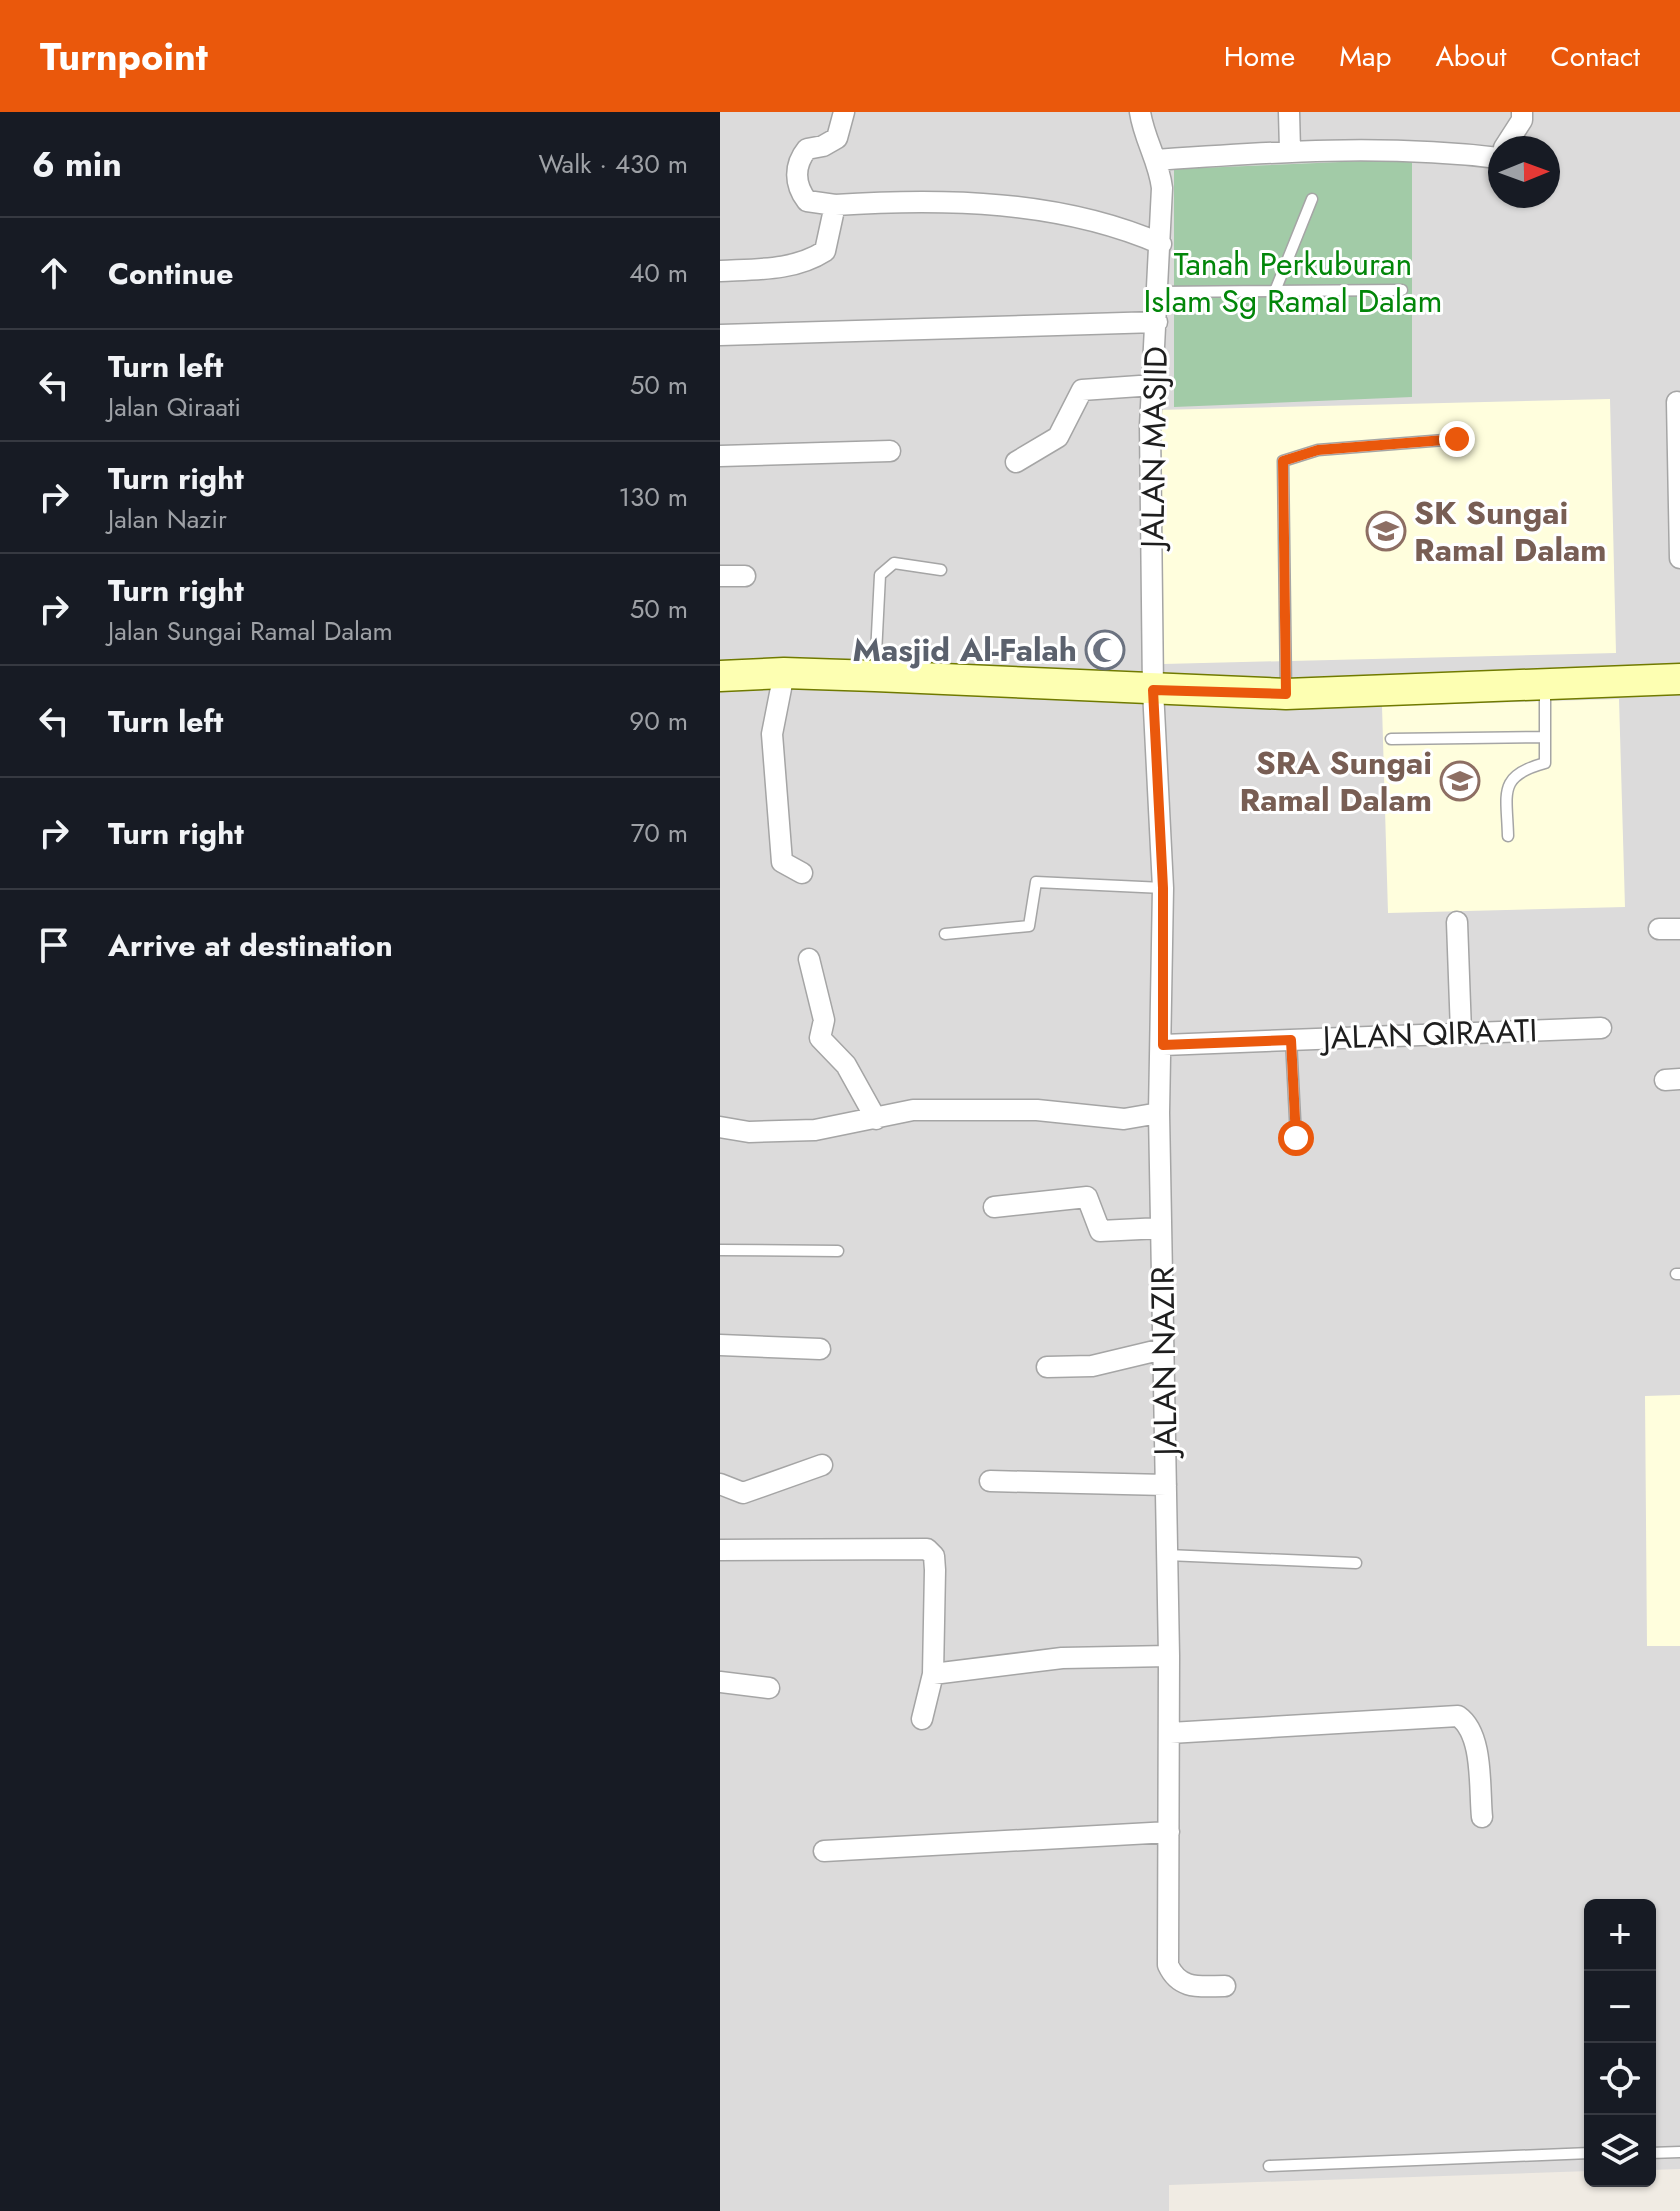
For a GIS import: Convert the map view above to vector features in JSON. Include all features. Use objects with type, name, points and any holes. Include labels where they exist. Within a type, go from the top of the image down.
[{"type":"street","points":[[844,112],[837,138],[823,146],[807,149],[799,159],[799,190],[807,201],[835,205],[899,201],[1028,206],[1122,227],[1161,244]]},
{"type":"street","name":"JALAN MASJID","points":[[1140,112],[1144,135],[1156,160],[1162,188],[1150,426],[1153,690]]},
{"type":"street","points":[[1289,112],[1290,150]]},
{"type":"street","points":[[1512,136],[1522,120],[1522,112]]},
{"type":"street","points":[[1156,160],[1290,150],[1424,149],[1488,157]]},
{"type":"street","points":[[720,271],[809,261],[825,251],[835,205]]},
{"type":"street","points":[[720,335],[1157,322]]},
{"type":"street","points":[[1016,462],[1058,437],[1082,390],[1154,385]]},
{"type":"street","points":[[1677,402],[1680,558]]},
{"type":"street","points":[[720,456],[890,451]]},
{"type":"street","points":[[720,576],[745,576]]},
{"type":"street","points":[[784,673],[772,726],[782,862],[802,873]]},
{"type":"street","points":[[720,676],[784,673],[1286,694],[1680,679]]},
{"type":"street","name":"JALAN NAZIR","points":[[1153,690],[1163,888],[1163,1045],[1159,1113],[1170,1733],[1168,1965],[1174,1977],[1189,1986],[1225,1986]]},
{"type":"street","points":[[1457,922],[1461,1032]]},
{"type":"street","points":[[1659,929],[1680,929]]},
{"type":"street","points":[[809,959],[824,1020],[820,1038],[846,1065],[876,1119]]},
{"type":"street","name":"JALAN QIRAATI","points":[[1163,1045],[1601,1028]]},
{"type":"street","points":[[720,1127],[749,1132],[815,1130],[913,1110],[1037,1110],[1124,1119],[1159,1113]]},
{"type":"street","points":[[994,1207],[1087,1197],[1100,1231],[1161,1228]]},
{"type":"street","points":[[720,1345],[820,1349]]},
{"type":"street","points":[[1047,1367],[1092,1366],[1163,1349]]},
{"type":"street","points":[[720,1484],[743,1493],[822,1465]]},
{"type":"street","points":[[990,1481],[1166,1485]]},
{"type":"street","points":[[720,1550],[927,1549],[934,1556],[935,1570],[933,1674],[922,1719]]},
{"type":"street","points":[[933,1674],[1062,1658],[1169,1656]]},
{"type":"street","points":[[720,1682],[769,1688]]},
{"type":"street","points":[[1170,1733],[1458,1716],[1466,1722],[1475,1745],[1482,1817]]},
{"type":"street","points":[[824,1851],[1169,1832]]},
{"type":"lane","points":[[1275,291],[1312,199]]},
{"type":"lane","points":[[1159,292],[1402,290]]},
{"type":"lane","points":[[1286,694],[1283,461],[1318,450],[1457,439]]},
{"type":"lane","points":[[875,676],[880,575],[894,563],[941,570]]},
{"type":"lane","points":[[1508,836],[1507,788],[1520,769],[1545,763],[1545,682]]},
{"type":"lane","points":[[1391,739],[1545,737]]},
{"type":"lane","points":[[945,934],[1029,926],[1036,882],[1163,888]]},
{"type":"lane","points":[[1291,1040],[1296,1138]]},
{"type":"lane","points":[[720,1250],[838,1251]]},
{"type":"lane","points":[[1167,1555],[1356,1563]]},
{"type":"lane","points":[[1656,2153],[1680,2152]]},
{"type":"lane","points":[[1269,2166],[1584,2153]]},
{"type":"shaded area","points":[[720,112],[1680,112],[1680,2169],[1656,2170],[1656,1899],[1584,1899],[1584,2171],[1169,2185],[1169,2211],[720,2211]]},
{"type":"shaded area","name":"SK Sungai Ramal Dalam","points":[[1610,399],[1616,653],[1163,664],[1157,410]]},
{"type":"shaded area","points":[[1619,699],[1625,907],[1388,913],[1382,706]]},
{"type":"shaded area","points":[[1680,1395],[1680,1646],[1647,1646],[1645,1396]]},
{"type":"green space","name":"Tanah Perkuburan Islam Sg Ramal Dalam","points":[[1412,159],[1412,397],[1174,407],[1174,169]]},
{"type":"place","name":"SK Sungai Ramal Dalam","points":[[1386,531]]},
{"type":"place","name":"Masjid Al-Falah","points":[[1105,650]]},
{"type":"place","name":"SRA Sungai Ramal Dalam","points":[[1460,781]]},
{"type":"route","points":[[1296,1138],[1291,1040],[1163,1045],[1163,888],[1153,690],[1286,694],[1283,461],[1318,450],[1457,439]]}]
